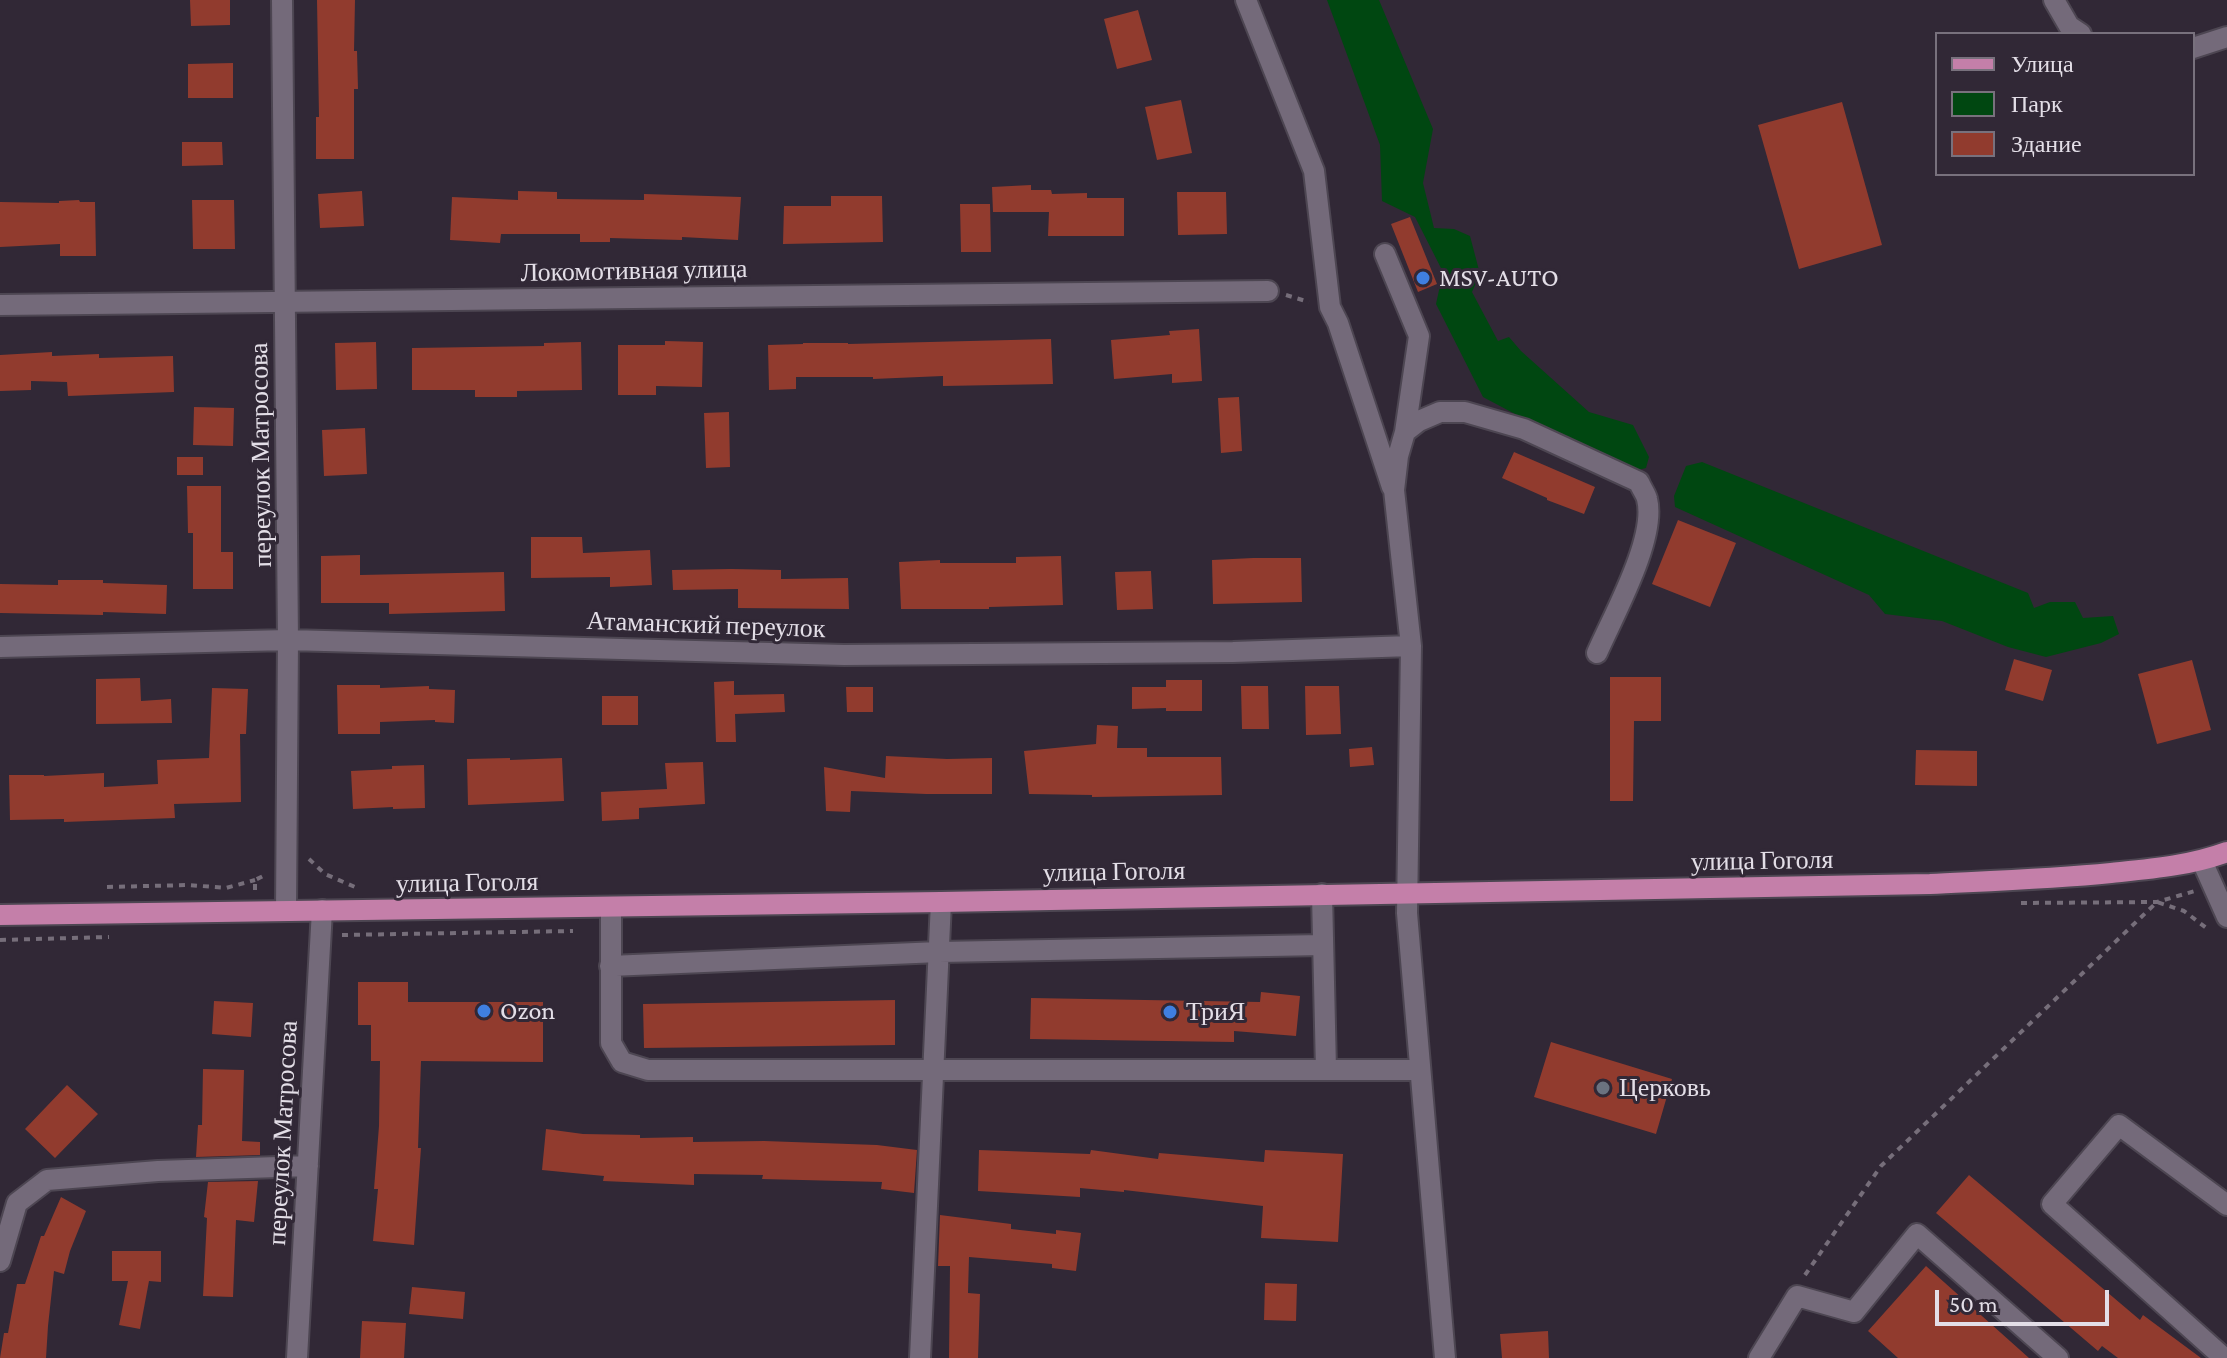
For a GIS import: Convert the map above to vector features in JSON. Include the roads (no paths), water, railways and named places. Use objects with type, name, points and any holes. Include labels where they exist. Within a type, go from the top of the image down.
[{"type":"main road","name":"улица Гоголя","points":[[0,915],[1930,884],[2073,877],[2153,869],[2202,861],[2227,852]]},
{"type":"street","name":"переулок Матросова","points":[[282,0],[288,640],[286,910]]},
{"type":"street","points":[[1246,0],[1314,171],[1330,307],[1394,490],[1411,646],[1407,893],[1445,1358]]},
{"type":"street","points":[[2054,0],[2069,26],[2078,32]]},
{"type":"street","points":[[2195,47],[2227,37]]},
{"type":"street","points":[[1385,254],[1419,336],[1394,490]]},
{"type":"street","name":"Локомотивная улица","points":[[0,305],[1268,291]]},
{"type":"street","points":[[1405,432],[1419,421],[1440,412],[1465,412],[1524,429],[1639,482],[1648,500],[1643,549],[1597,653]]},
{"type":"street","name":"Атаманский переулок","points":[[0,647],[288,640],[844,655],[1233,652],[1411,646]]},
{"type":"street","points":[[2202,861],[2227,917]]},
{"type":"street","points":[[1322,894],[1326,1070]]},
{"type":"street","points":[[920,1358],[941,902]]},
{"type":"street","points":[[611,907],[611,1043],[622,1062],[648,1070],[1420,1070]]},
{"type":"street","name":"переулок Матросова","points":[[297,1358],[322,910]]},
{"type":"street","points":[[610,966],[939,952],[1323,945]]},
{"type":"street","points":[[2224,1358],[2052,1204],[2119,1125],[2227,1205]]},
{"type":"street","points":[[0,1261],[17,1203],[47,1180],[158,1171],[308,1166]]},
{"type":"street","points":[[1759,1358],[1797,1296],[1854,1312],[1917,1234],[2058,1358]]},
{"type":"place","name":"MSV-AUTO","points":[[1423,278]]},
{"type":"place","name":"Ozon","points":[[484,1011]]},
{"type":"place","name":"ТриЯ","points":[[1170,1012]]},
{"type":"place","name":"Церковь","points":[[1603,1088]]}]
